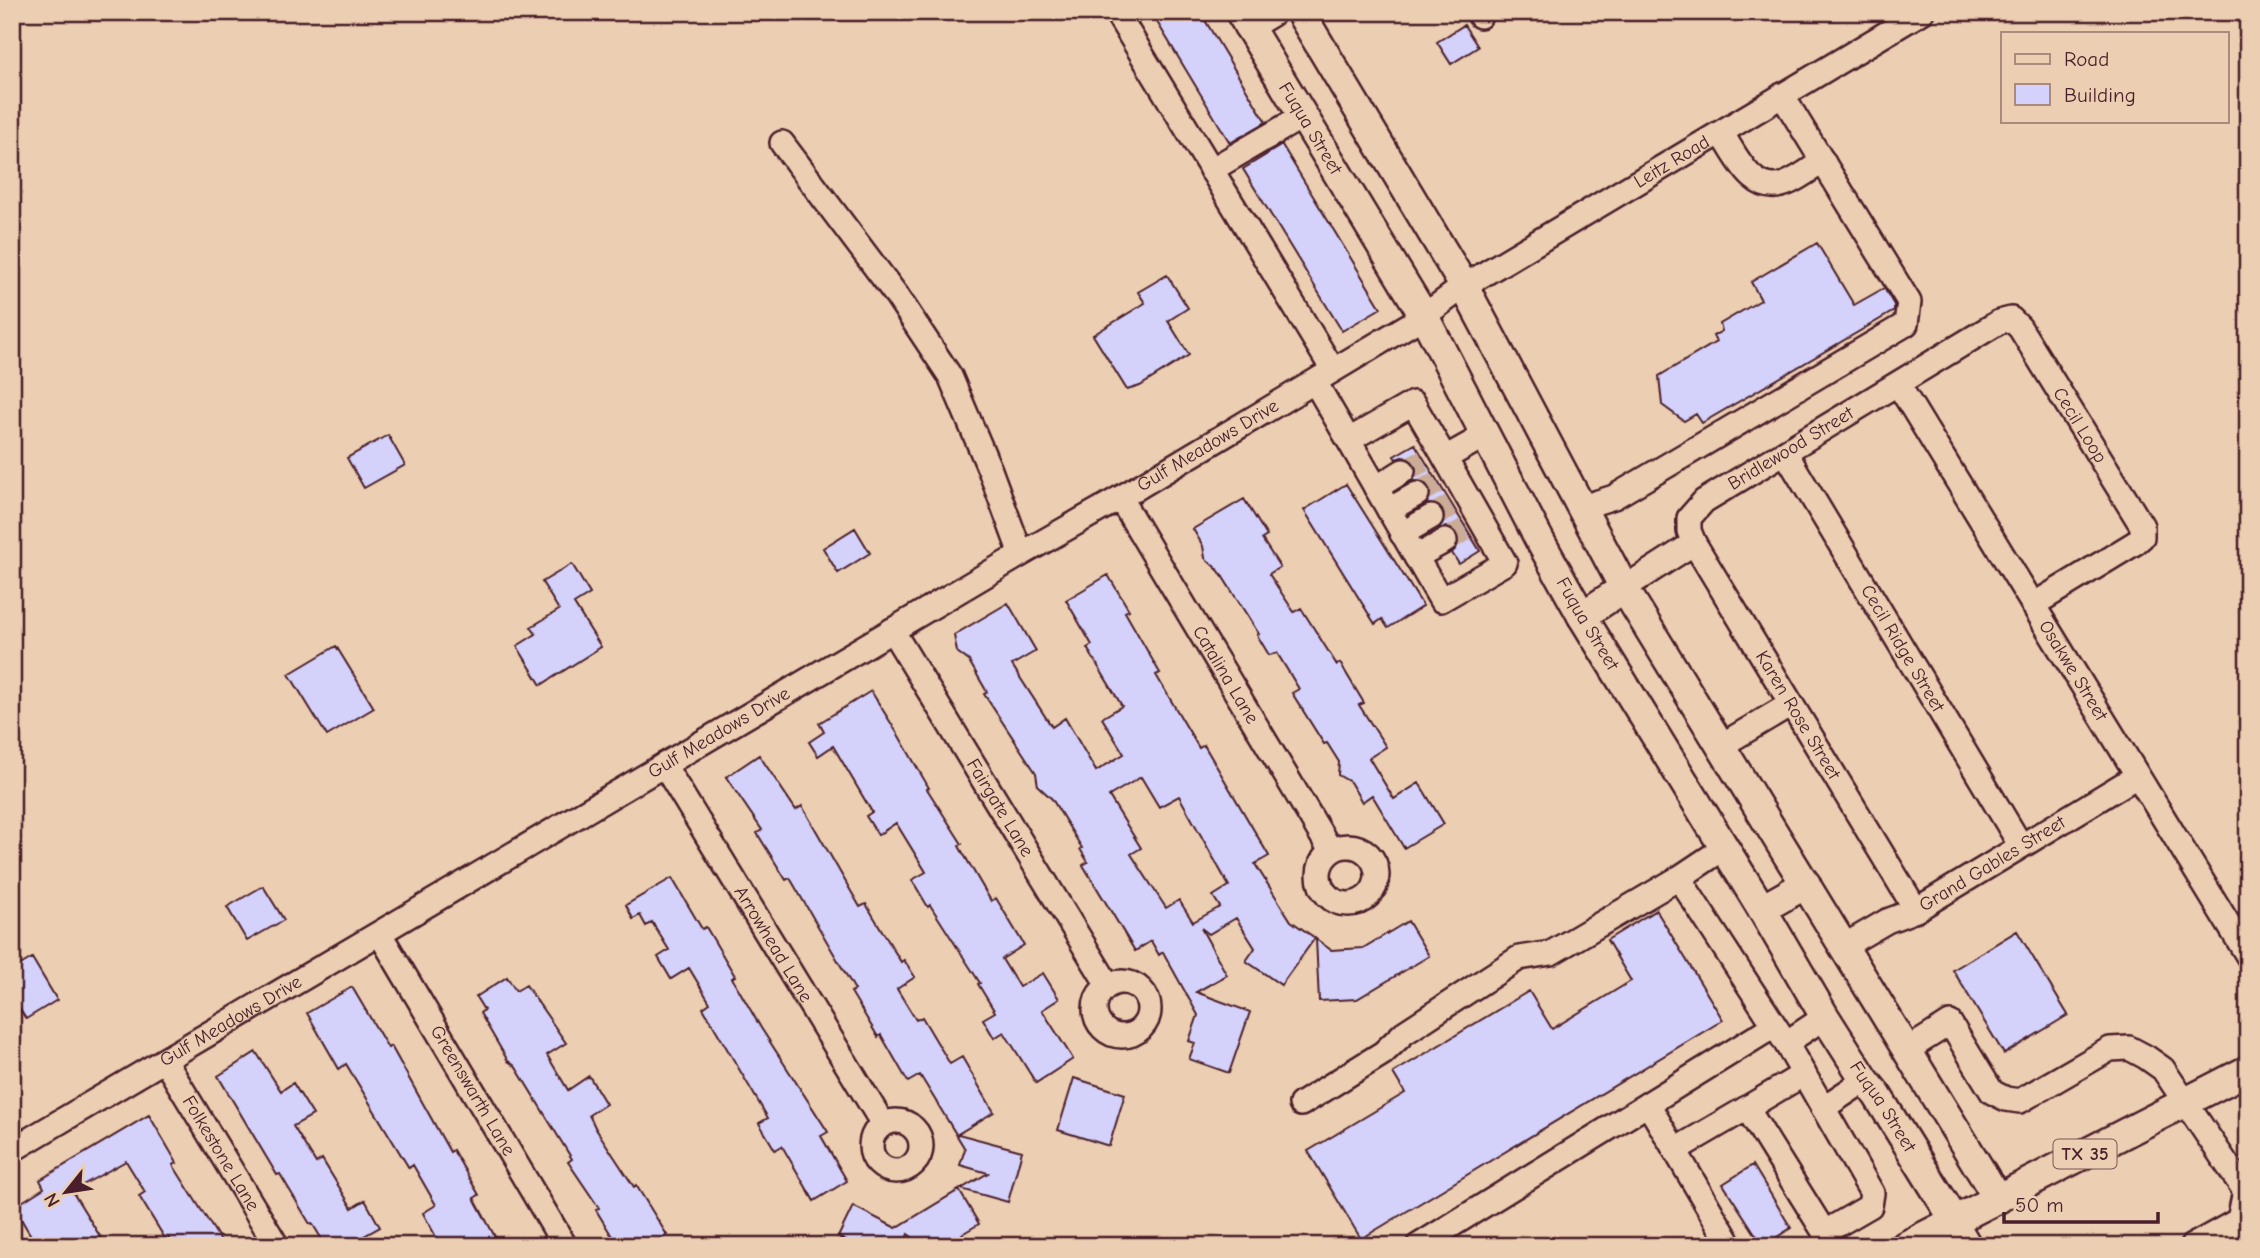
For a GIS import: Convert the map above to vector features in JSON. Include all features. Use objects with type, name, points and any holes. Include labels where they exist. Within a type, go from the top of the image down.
[{"type":"main road","points":[[1300,12],[1464,286],[1624,588],[1998,1199]]},
{"type":"main road","name":"Fuqua Street","points":[[1253,17],[1303,116],[1424,316],[1582,616],[1825,1017],[1877,1095],[1955,1222]]},
{"type":"main road","points":[[1582,616],[1624,588]]},
{"type":"main road","points":[[1762,909],[1806,884]]},
{"type":"main road","name":"TX 35","points":[[1905,1246],[2248,1070]]},
{"type":"street","points":[[1116,12],[1212,170],[1324,376],[1349,440],[1441,600],[1506,563],[1473,524],[1440,465],[1413,403],[1349,440]]},
{"type":"street","name":"Leitz Road","points":[[1424,316],[1464,286],[1922,12]]},
{"type":"street","points":[[1582,507],[1614,497],[1906,324],[1909,303],[1782,95]]},
{"type":"street","points":[[1212,170],[1303,116]]},
{"type":"street","points":[[1722,134],[1749,175],[1763,185],[1784,185],[1823,161]]},
{"type":"street","points":[[782,143],[897,296],[950,376],[990,470],[1021,554]]},
{"type":"street","name":"Gulf Meadows Drive","points":[[12,1150],[1424,316]]},
{"type":"street","name":"Cecil Loop","points":[[1898,384],[1999,322],[2011,319],[2020,328],[2142,526],[2143,537],[2135,543],[2033,605]]},
{"type":"street","name":"Bridlewood Street","points":[[1689,517],[1704,501],[1898,384]]},
{"type":"street","name":"Osakwe Street","points":[[1898,384],[2248,956]]},
{"type":"street","points":[[1440,465],[1486,435]]},
{"type":"street","name":"Cecil Ridge Street","points":[[1786,452],[2021,846]]},
{"type":"street","points":[[1376,488],[1403,471]]},
{"type":"street","points":[[1389,510],[1417,494]]},
{"type":"street","name":"Catalina Lane","points":[[1119,498],[1331,851]]},
{"type":"street","points":[[1402,534],[1431,517]]},
{"type":"street","name":"Karen Rose Street","points":[[1689,517],[1689,531],[1694,543],[1916,910]]},
{"type":"street","points":[[1416,557],[1445,541]]},
{"type":"street","points":[[1624,588],[1694,543]]},
{"type":"street","name":"Fairgate Lane","points":[[892,630],[1108,985]]},
{"type":"street","points":[[1722,745],[1791,704]]},
{"type":"street","name":"Arrowhead Lane","points":[[664,765],[883,1124]]},
{"type":"street","name":"Grand Gables Street","points":[[1844,946],[1887,921],[1916,910],[2137,776]]},
{"type":"street","points":[[1301,1104],[1382,1053],[1404,1032],[1518,958],[1551,953],[1679,878],[1724,848]]},
{"type":"street","points":[[1679,878],[1780,1034],[1824,1108],[1872,1193],[1870,1206],[1829,1239],[1747,1108]]},
{"type":"street","name":"Greenswarth Lane","points":[[380,934],[565,1246]]},
{"type":"street","points":[[1418,1246],[1648,1104],[1780,1034],[1825,1017]]},
{"type":"street","points":[[1907,1050],[1950,1023],[1992,1092],[2006,1099],[2021,1101],[2110,1049],[2129,1048],[2146,1057],[2163,1069],[2246,1191],[2244,1228],[2192,1246]]},
{"type":"street","name":"Folkestone Lane","points":[[165,1061],[277,1246]]},
{"type":"street","points":[[1675,1150],[1804,1074]]},
{"type":"street","points":[[1824,1108],[1865,1080]]},
{"type":"street","points":[[1648,1104],[1731,1246]]},
{"type":"street","points":[[1955,1222],[1970,1246]]},
{"type":"building","points":[[1151,12],[1200,12],[1266,122],[1230,143]]},
{"type":"building","points":[[1464,25],[1478,47],[1451,64],[1437,42]]},
{"type":"building","points":[[1282,145],[1381,308],[1342,331],[1243,169]]},
{"type":"building","points":[[1817,243],[1854,305],[1884,288],[1894,305],[1894,311],[1702,423],[1696,414],[1684,421],[1662,405],[1659,376],[1716,342],[1713,336],[1722,331],[1720,324],[1761,300],[1751,282]]},
{"type":"building","points":[[1167,275],[1188,308],[1168,321],[1189,355],[1140,386],[1127,390],[1093,335],[1145,303],[1138,292]]},
{"type":"building","points":[[388,435],[405,465],[364,488],[347,458]]},
{"type":"building","points":[[1415,444],[1480,551],[1459,564],[1452,553],[1459,542],[1457,534],[1446,527],[1439,529],[1445,518],[1443,509],[1437,505],[1426,504],[1431,495],[1429,488],[1423,482],[1412,481],[1417,471],[1414,463],[1409,458],[1396,459],[1394,456]]},
{"type":"building","points":[[1346,484],[1423,606],[1388,628],[1382,619],[1375,624],[1304,510]]},
{"type":"building","points":[[1244,499],[1267,536],[1262,539],[1280,567],[1269,574],[1294,612],[1301,608],[1337,665],[1340,663],[1364,703],[1359,705],[1386,747],[1369,758],[1394,799],[1419,783],[1444,824],[1404,848],[1372,795],[1362,802],[1350,782],[1338,775],[1339,762],[1327,743],[1324,744],[1292,693],[1299,689],[1277,653],[1269,655],[1257,635],[1259,634],[1219,571],[1205,558],[1203,546],[1193,529]]},
{"type":"building","points":[[855,528],[870,553],[838,573],[823,548]]},
{"type":"building","points":[[572,564],[590,594],[574,604],[601,647],[541,685],[517,646],[536,634],[531,627],[559,610],[542,582]]},
{"type":"building","points":[[1108,575],[1129,610],[1125,612],[1160,673],[1156,675],[1199,748],[1204,745],[1269,856],[1255,864],[1291,921],[1315,938],[1281,985],[1246,961],[1255,948],[1236,918],[1209,934],[1201,928],[1227,975],[1196,992],[1250,1012],[1229,1073],[1189,1059],[1195,1043],[1189,1041],[1198,1015],[1163,952],[1159,955],[1151,941],[1135,951],[1083,865],[1088,862],[1080,849],[1082,848],[1052,799],[1038,786],[1036,773],[984,694],[987,692],[969,661],[957,652],[954,635],[1008,603],[1036,651],[1012,665],[1052,727],[1065,718],[1096,771],[1124,754],[1102,718],[1122,706],[1087,648],[1092,645],[1066,600]],"holes":[[[1141,777],[1159,807],[1179,796],[1229,886],[1213,896],[1220,907],[1193,922],[1179,900],[1166,908],[1131,854],[1141,848],[1109,796]]]},
{"type":"building","points":[[336,646],[374,708],[327,736],[289,674]]},
{"type":"building","points":[[871,691],[962,844],[959,846],[991,901],[996,898],[1024,945],[1002,959],[1019,987],[1043,973],[1059,999],[1042,1010],[1073,1059],[1036,1083],[1004,1032],[994,1038],[983,1019],[995,1012],[978,984],[980,983],[912,880],[926,872],[896,823],[878,835],[866,816],[872,812],[833,746],[818,756],[809,742],[824,732],[819,723]]},
{"type":"building","points":[[759,755],[796,810],[802,806],[860,907],[866,904],[901,962],[904,960],[915,977],[897,989],[916,1020],[922,1017],[950,1064],[962,1057],[994,1112],[958,1134],[1022,1151],[1008,1202],[961,1189],[988,1173],[960,1165],[965,1149],[920,1075],[908,1082],[881,1035],[878,1037],[851,992],[855,990],[790,878],[786,880],[757,833],[762,830],[726,777]]},
{"type":"building","points":[[672,878],[702,929],[706,927],[761,1028],[828,1132],[821,1136],[847,1181],[814,1201],[782,1146],[775,1150],[759,1123],[768,1118],[703,1008],[710,1003],[689,968],[671,979],[658,957],[669,950],[652,922],[646,926],[640,915],[633,919],[626,905]]},
{"type":"building","points":[[263,886],[284,920],[247,941],[227,907]]},
{"type":"building","points":[[1656,910],[1723,1020],[1361,1239],[1308,1151],[1405,1093],[1393,1073],[1529,991],[1552,1029],[1631,981],[1607,940]]},
{"type":"building","points":[[1408,921],[1429,956],[1357,999],[1319,1001],[1316,939],[1331,950],[1363,948]]},
{"type":"building","points":[[2017,931],[2068,1015],[2004,1054],[1953,970]]},
{"type":"building","points":[[32,958],[57,1000],[26,1019],[12,997],[12,970]]},
{"type":"building","points":[[507,977],[516,991],[526,985],[566,1043],[547,1055],[568,1090],[589,1076],[606,1104],[589,1115],[667,1235],[649,1246],[618,1246],[596,1210],[599,1208],[568,1162],[572,1159],[480,1013],[484,1010],[476,997]]},
{"type":"building","points":[[352,987],[388,1048],[391,1046],[450,1152],[453,1150],[479,1195],[474,1198],[500,1246],[441,1246],[423,1213],[436,1205],[413,1165],[409,1168],[346,1064],[339,1069],[307,1013]]},
{"type":"building","points":[[256,1052],[281,1091],[293,1083],[313,1115],[293,1126],[316,1163],[322,1159],[352,1208],[365,1200],[380,1227],[357,1240],[360,1246],[326,1246],[280,1174],[277,1175],[218,1076]]},
{"type":"building","points":[[1074,1078],[1125,1094],[1109,1146],[1058,1130]]},
{"type":"building","points":[[149,1115],[177,1163],[173,1165],[224,1246],[174,1246],[169,1238],[166,1240],[139,1196],[145,1192],[126,1161],[72,1191],[106,1246],[37,1246],[14,1207],[44,1188],[40,1180]]},
{"type":"building","points":[[1753,1165],[1791,1228],[1763,1246],[1723,1184]]},
{"type":"building","points":[[959,1190],[979,1224],[962,1234],[969,1246],[924,1246],[908,1234],[903,1246],[856,1246],[838,1237],[853,1206],[896,1228]]},
{"type":"tunnel","points":[[1403,471],[1425,460]]},
{"type":"tunnel","points":[[1417,494],[1438,482]]},
{"type":"tunnel","points":[[1431,517],[1452,505]]},
{"type":"tunnel","points":[[1445,541],[1466,529]]}]
